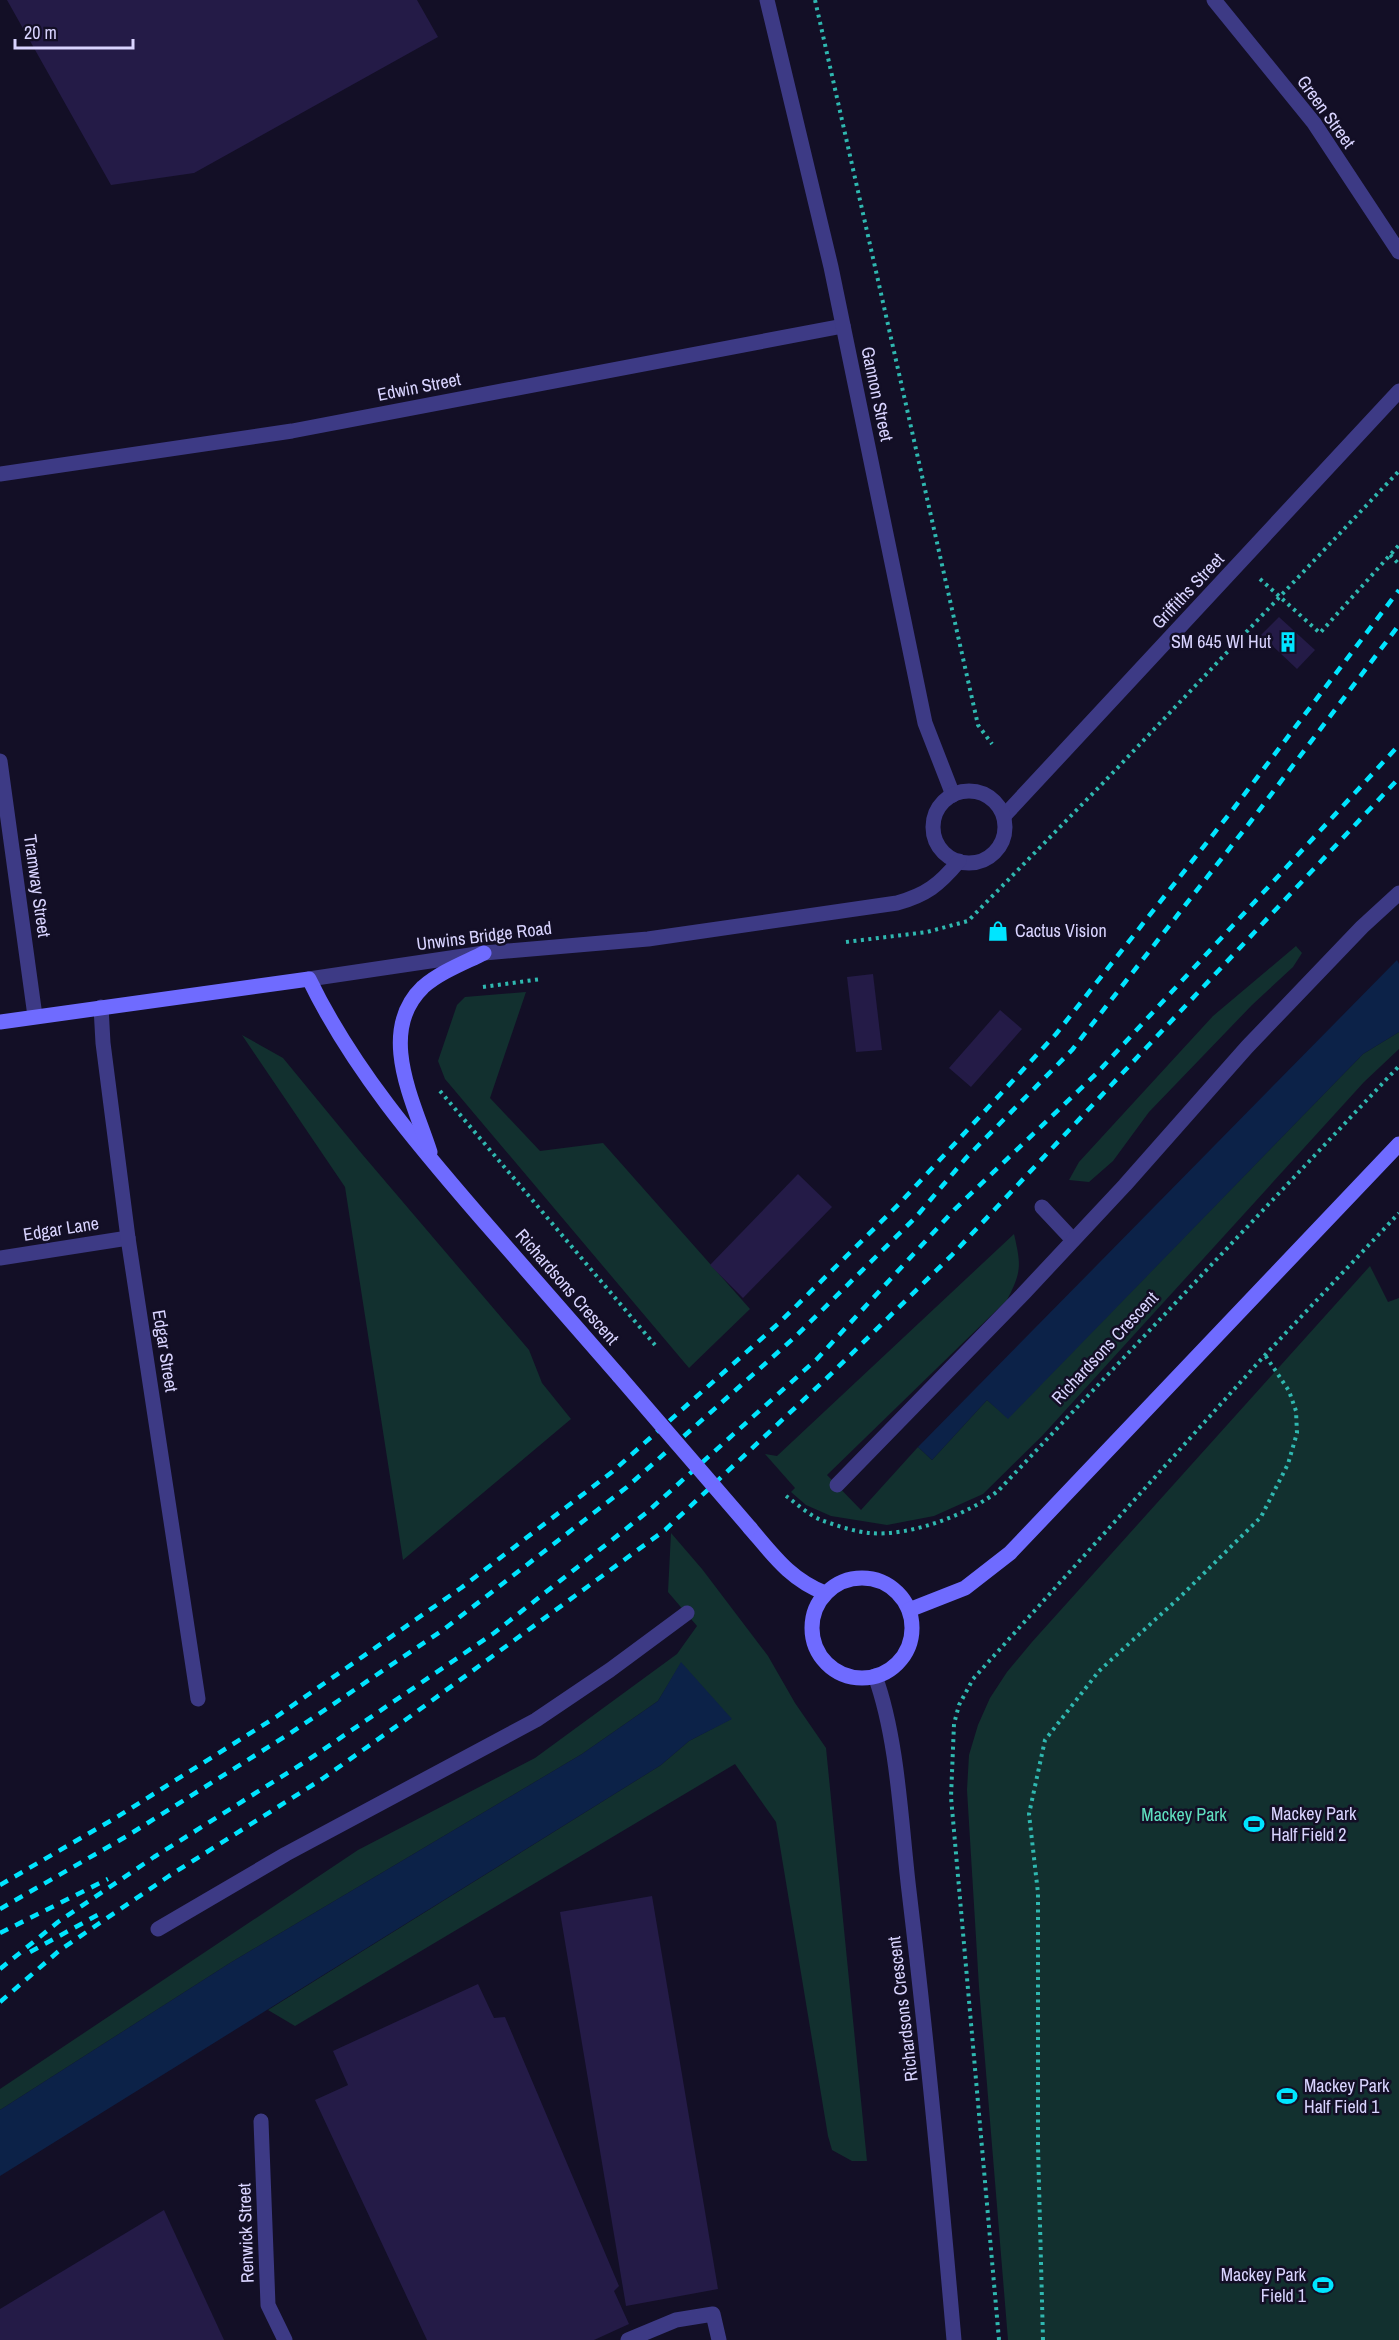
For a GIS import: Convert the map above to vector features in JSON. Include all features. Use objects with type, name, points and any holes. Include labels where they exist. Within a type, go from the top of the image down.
[{"type":"main road","points":[[434,1164],[403,1067],[399,1047],[400,1030],[413,999],[423,987],[484,953]]},
{"type":"main road","name":"Unwins Bridge Road","points":[[0,1022],[309,979]]},
{"type":"main road","name":"Richardsons Crescent","points":[[309,979],[327,1016],[346,1046],[434,1164],[787,1571],[807,1585],[825,1593]]},
{"type":"main road","points":[[909,1610],[965,1588],[1010,1553],[1399,1144]]},
{"type":"main road","points":[[855,1578],[871,1578],[887,1585],[900,1596],[909,1610],[912,1627],[910,1643],[902,1658],[890,1669],[875,1676],[859,1678],[843,1674],[829,1666],[818,1653],[812,1638],[812,1622],[816,1607],[825,1593],[838,1583],[855,1578]]},
{"type":"street","name":"Gannon Street","points":[[766,0],[843,326],[925,723],[953,795]]},
{"type":"street","name":"Green Street","points":[[1214,0],[1314,123],[1399,252]]},
{"type":"street","name":"Edwin Street","points":[[0,474],[292,431],[843,326]]},
{"type":"street","name":"Griffiths Street","points":[[1004,816],[1399,391]]},
{"type":"street","name":"Tramway Street","points":[[0,760],[35,1016]]},
{"type":"street","points":[[973,791],[983,794],[992,799],[1004,816],[1006,827],[1004,838],[999,848],[991,856],[970,864],[950,857],[941,849],[933,830],[938,810],[953,795],[973,791]]},
{"type":"street","name":"Unwins Bridge Road","points":[[309,979],[484,953],[648,939],[897,903],[918,897],[932,889],[959,861]]},
{"type":"street","points":[[837,1485],[1125,1185],[1247,1047],[1362,927],[1399,892]]},
{"type":"street","name":"Edgar Street","points":[[100,1007],[128,1238],[198,1699]]},
{"type":"street","points":[[1042,1207],[1073,1240]]},
{"type":"street","name":"Edgar Lane","points":[[0,1258],[128,1238]]},
{"type":"street","points":[[158,1929],[286,1854],[536,1720],[610,1670],[687,1613]]},
{"type":"street","name":"Richardsons Crescent","points":[[875,1676],[884,1700],[896,1778],[930,2071],[954,2340]]},
{"type":"street","name":"Renwick Street","points":[[261,2121],[268,2306],[285,2340]]},
{"type":"street","points":[[628,2340],[676,2320],[713,2314],[719,2340]]},
{"type":"path","name":"Gannon Street","points":[[815,0],[978,725],[992,744]]},
{"type":"path","points":[[968,921],[1105,781],[1399,471]]},
{"type":"path","points":[[1241,563],[1320,633],[1399,545]]},
{"type":"path","points":[[1390,555],[1399,564]]},
{"type":"path","name":"Richardsons Crescent","points":[[786,1496],[819,1519],[870,1533],[898,1532],[970,1510],[985,1502],[999,1490],[1399,1066]]},
{"type":"path","name":"Richardsons Crescent","points":[[435,1084],[655,1345]]},
{"type":"path","points":[[999,2340],[951,1797],[954,1725],[959,1705],[973,1679],[1265,1355],[1399,1212]]},
{"type":"path","points":[[1043,2340],[1038,2147],[1038,1893],[1029,1814],[1045,1740],[1098,1671],[1180,1597],[1261,1517],[1288,1464],[1297,1433],[1296,1411],[1289,1391],[1265,1355]]},
{"type":"green space","points":[[1296,946],[1302,953],[1293,967],[1252,1005],[1149,1112],[1113,1161],[1089,1182],[1069,1180],[1079,1162],[1213,1016]]},
{"type":"green space","points":[[526,992],[490,1098],[540,1151],[603,1143],[750,1309],[689,1368],[445,1079],[438,1061],[457,1005],[465,997]]},
{"type":"green space","points":[[1399,1032],[1399,1049],[1364,1082],[1042,1436],[983,1494],[934,1516],[887,1525],[831,1516],[806,1505],[791,1492],[795,1488],[765,1454],[777,1456],[1014,1234],[1019,1268],[1007,1300],[827,1475],[861,1510],[918,1447],[932,1460],[987,1400],[1008,1418],[1363,1054]]},
{"type":"green space","points":[[242,1035],[283,1058],[529,1350],[542,1383],[571,1419],[403,1560],[345,1187]]},
{"type":"green space","name":"Mackey Park","points":[[1370,1266],[1388,1302],[1399,1298],[1399,2340],[1008,2340],[979,1987],[967,1790],[969,1755],[978,1725],[990,1698],[1007,1672],[1032,1642]]},
{"type":"green space","points":[[671,1533],[702,1569],[768,1656],[795,1703],[826,1748],[867,2161],[852,2161],[832,2150],[776,1822],[735,1764],[295,2026],[268,2010],[661,1765],[689,1741],[731,1719],[681,1663],[658,1701],[582,1754],[230,1963],[0,2110],[0,2089],[358,1850],[535,1758],[677,1654],[697,1626],[668,1592]]},
{"type":"water","points":[[1397,960],[1399,964],[1399,1032],[1363,1054],[1008,1419],[987,1400],[932,1460],[918,1447]]},
{"type":"water","points":[[681,1662],[732,1719],[689,1741],[661,1765],[0,2176],[0,2110],[230,1963],[582,1754],[658,1701]]},
{"type":"building","points":[[7,0],[417,0],[438,37],[194,173],[111,185]]},
{"type":"building","name":"SM 645 WI Hut","points":[[1279,617],[1315,650],[1297,669],[1261,635]]},
{"type":"building","points":[[873,974],[882,1050],[856,1052],[847,977]]},
{"type":"building","points":[[1000,1010],[1022,1029],[971,1087],[949,1068]]},
{"type":"building","points":[[798,1174],[832,1207],[743,1298],[710,1265]]},
{"type":"building","points":[[652,1896],[718,2289],[626,2306],[560,1912]]},
{"type":"building","points":[[478,1984],[494,2018],[505,2017],[619,2286],[614,2291],[629,2324],[594,2340],[427,2340],[315,2100],[348,2085],[333,2051]]},
{"type":"building","points":[[164,2210],[224,2340],[0,2340],[0,2309]]},
{"type":"railway","points":[[0,1885],[117,1817],[276,1717],[461,1588],[612,1472],[779,1323],[899,1204],[1056,1034],[1234,808],[1399,590]]},
{"type":"railway","points":[[0,1909],[127,1836],[289,1734],[443,1630],[627,1487],[795,1337],[915,1218],[966,1158],[1072,1050],[1251,821],[1399,625]]},
{"type":"railway","points":[[0,1969],[58,1922],[154,1857],[308,1760],[494,1633],[646,1513],[817,1359],[955,1209],[1097,1073],[1399,745]]},
{"type":"railway","points":[[0,2002],[60,1950],[169,1876],[322,1779],[665,1530],[830,1375],[952,1255],[1399,778]]},
{"type":"railway","points":[[0,1933],[108,1879]]},
{"type":"railway","points":[[30,1952],[103,1912]]},
{"type":"place","name":"SM 645 WI Hut","points":[[1288,642]]},
{"type":"place","name":"Cactus Vision","points":[[998,931]]},
{"type":"place","name":"Mackey Park Half Field 2","points":[[1254,1824]]},
{"type":"place","name":"Mackey Park Half Field 1","points":[[1287,2096]]},
{"type":"place","name":"Mackey Park Field 1","points":[[1323,2285]]}]
